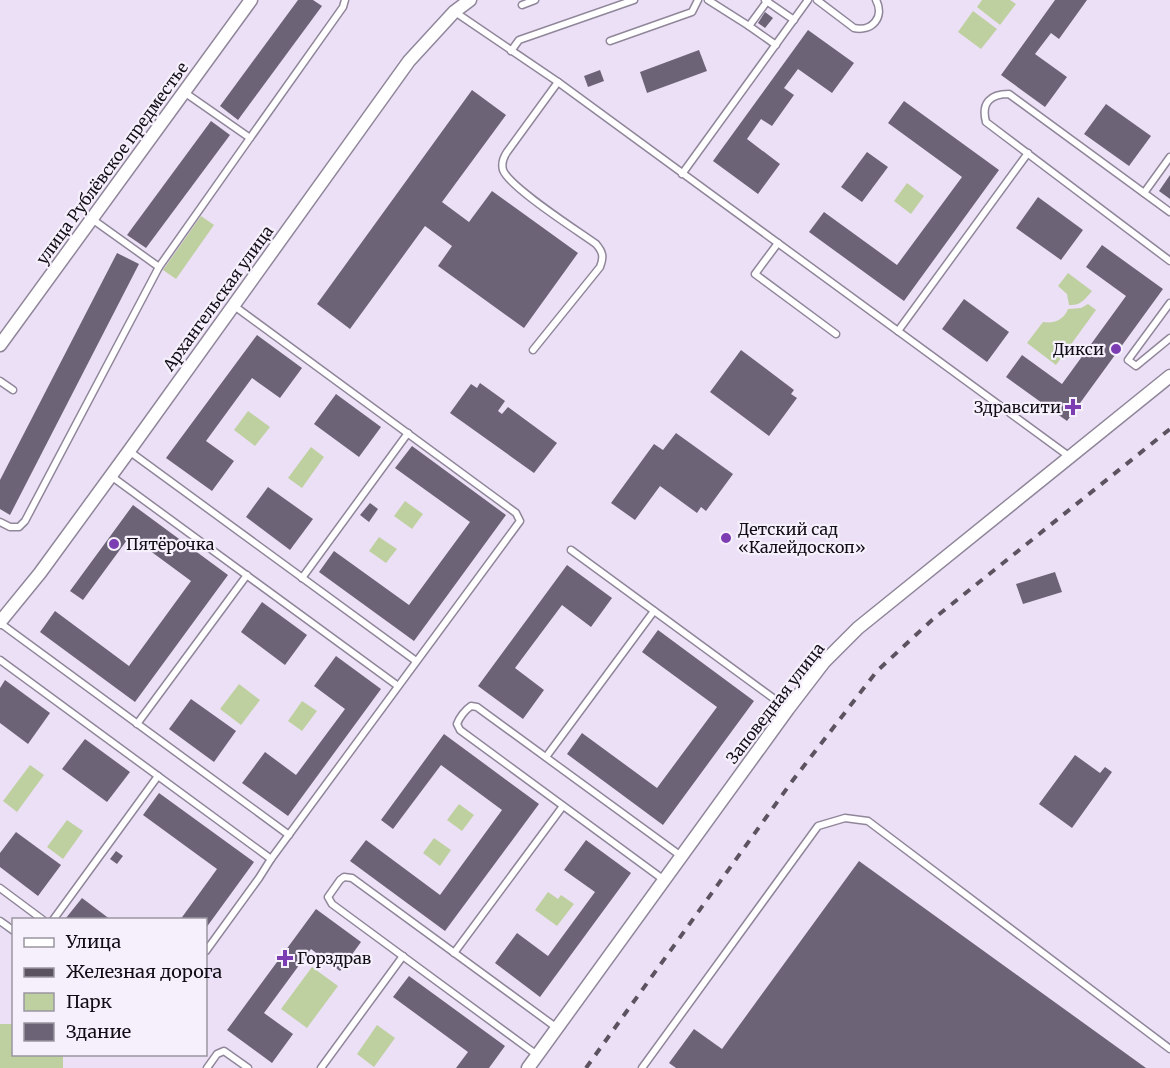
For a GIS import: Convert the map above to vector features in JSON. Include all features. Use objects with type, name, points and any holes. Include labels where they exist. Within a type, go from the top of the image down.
[{"type":"street","name":"улица Рублёвское предместье","points":[[0,345],[251,0]]},
{"type":"street","name":"Архангельская улица","points":[[0,622],[40,573],[410,62],[454,12],[467,1]]},
{"type":"street","name":"Заповедная улица","points":[[528,1068],[788,709],[825,662],[858,628],[1170,376]]},
{"type":"lane","points":[[0,522],[10,528],[19,527],[25,521],[159,267],[343,7],[345,0]]},
{"type":"lane","points":[[522,5],[535,0]]},
{"type":"lane","points":[[511,51],[519,40],[634,0]]},
{"type":"lane","points":[[610,41],[692,12],[698,0]]},
{"type":"lane","points":[[708,0],[776,45]]},
{"type":"lane","points":[[748,26],[767,0],[794,20]]},
{"type":"lane","points":[[682,174],[808,0]]},
{"type":"lane","points":[[817,0],[854,28],[860,29],[872,26],[876,21],[880,11],[876,0]]},
{"type":"lane","points":[[454,12],[558,82],[1070,457]]},
{"type":"lane","points":[[533,350],[600,267],[603,258],[596,244],[514,185],[503,170],[502,160],[507,152],[558,82]]},
{"type":"lane","points":[[184,92],[250,138]]},
{"type":"lane","points":[[1170,212],[1009,94],[998,94],[992,97],[984,112],[986,122],[1170,261]]},
{"type":"lane","points":[[898,331],[1028,153]]},
{"type":"lane","points":[[1144,193],[1170,157]]},
{"type":"lane","points":[[92,219],[159,267]]},
{"type":"lane","points":[[778,243],[755,274],[836,334]]},
{"type":"lane","points":[[1170,303],[1128,360],[1136,366],[1170,338]]},
{"type":"lane","points":[[207,950],[520,521],[516,513],[233,305]]},
{"type":"lane","points":[[0,381],[13,390]]},
{"type":"lane","points":[[302,578],[408,434]]},
{"type":"lane","points":[[129,451],[416,661]]},
{"type":"lane","points":[[111,475],[398,686]]},
{"type":"lane","points":[[571,550],[788,709]]},
{"type":"lane","points":[[137,724],[247,575]]},
{"type":"lane","points":[[546,757],[654,611]]},
{"type":"lane","points":[[0,622],[289,835]]},
{"type":"lane","points":[[0,660],[271,859]]},
{"type":"lane","points":[[664,880],[460,730],[458,721],[468,708],[474,705],[681,856]]},
{"type":"lane","points":[[53,918],[158,776]]},
{"type":"lane","points":[[454,953],[563,806]]},
{"type":"lane","points":[[642,1068],[818,826],[845,818],[868,821],[1170,1049]]},
{"type":"lane","points":[[537,1054],[332,904],[328,897],[340,880],[344,877],[352,878],[557,1028]]},
{"type":"lane","points":[[0,888],[40,918]]},
{"type":"lane","points":[[321,1068],[403,956]]},
{"type":"lane","points":[[207,1068],[217,1054],[224,1050],[248,1068]]},
{"type":"green space","points":[[982,0],[1010,0],[1016,4],[1000,25],[977,7]]},
{"type":"green space","points":[[973,11],[997,29],[981,49],[958,32]]},
{"type":"green space","points":[[907,183],[924,196],[911,214],[894,201]]},
{"type":"green space","points":[[201,216],[214,225],[176,279],[163,270]]},
{"type":"green space","points":[[1068,273],[1092,291],[1077,304],[1069,305],[1067,294],[1058,286]]},
{"type":"green space","points":[[1088,304],[1096,310],[1056,365],[1027,343],[1043,322],[1058,320],[1068,309],[1081,308]]},
{"type":"green space","points":[[248,411],[270,427],[255,446],[234,430]]},
{"type":"green space","points":[[311,447],[324,457],[302,488],[288,478]]},
{"type":"green space","points":[[405,501],[423,514],[412,529],[394,516]]},
{"type":"green space","points":[[379,537],[397,549],[386,563],[369,551]]},
{"type":"green space","points":[[239,684],[260,700],[241,725],[220,709]]},
{"type":"green space","points":[[302,701],[317,711],[302,731],[288,721]]},
{"type":"green space","points":[[30,765],[44,775],[17,812],[3,801]]},
{"type":"green space","points":[[459,804],[474,815],[462,831],[447,820]]},
{"type":"green space","points":[[67,820],[83,831],[63,859],[47,847]]},
{"type":"green space","points":[[434,838],[451,850],[440,866],[423,853]]},
{"type":"green space","points":[[548,892],[558,899],[561,895],[574,904],[557,926],[535,910]]},
{"type":"green space","points":[[312,967],[338,986],[307,1028],[281,1009]]},
{"type":"green space","points":[[0,1024],[12,1024],[12,1056],[63,1056],[63,1068],[0,1068]]},
{"type":"green space","points":[[377,1025],[395,1038],[374,1067],[357,1054]]},
{"type":"building","points":[[298,0],[313,0],[322,6],[238,120],[220,106]]},
{"type":"building","points":[[1055,0],[1087,0],[1059,39],[1051,33],[1035,54],[1067,77],[1045,107],[1001,75]]},
{"type":"building","points":[[765,12],[773,18],[765,28],[758,23]]},
{"type":"building","points":[[808,30],[854,63],[832,93],[798,69],[784,88],[794,95],[772,126],[761,119],[747,139],[780,164],[758,194],[713,161]]},
{"type":"building","points":[[699,50],[707,71],[647,93],[640,72]]},
{"type":"building","points":[[600,70],[604,81],[588,87],[584,76]]},
{"type":"building","points":[[472,90],[506,115],[442,202],[469,222],[492,191],[578,253],[524,328],[438,266],[452,246],[425,226],[350,329],[317,304]]},
{"type":"building","points":[[904,101],[999,170],[904,301],[809,232],[824,212],[897,265],[962,177],[888,123]]},
{"type":"building","points":[[1106,104],[1151,136],[1129,166],[1084,134]]},
{"type":"building","points":[[211,121],[230,135],[146,248],[127,235]]},
{"type":"building","points":[[867,152],[888,167],[862,202],[841,187]]},
{"type":"building","points":[[1170,175],[1170,199],[1159,191]]},
{"type":"building","points":[[1038,197],[1083,230],[1061,260],[1016,228]]},
{"type":"building","points":[[1102,245],[1163,289],[1067,421],[1006,377],[1022,355],[1062,384],[1126,296],[1086,267]]},
{"type":"building","points":[[117,253],[139,264],[10,515],[0,509],[0,480]]},
{"type":"building","points":[[964,299],[1009,332],[987,362],[942,329]]},
{"type":"building","points":[[257,335],[302,368],[280,398],[252,378],[206,441],[234,461],[212,491],[166,458]]},
{"type":"building","points":[[741,350],[794,390],[791,394],[797,398],[769,436],[710,392]]},
{"type":"building","points":[[480,383],[505,401],[498,411],[502,414],[508,407],[557,443],[534,473],[450,413],[471,384],[477,388]]},
{"type":"building","points":[[336,394],[381,427],[359,457],[314,424]]},
{"type":"building","points":[[676,433],[733,474],[706,511],[701,507],[697,513],[660,486],[635,520],[611,503],[654,444],[663,450]]},
{"type":"building","points":[[412,446],[506,515],[414,641],[319,572],[334,551],[409,605],[470,522],[395,468]]},
{"type":"building","points":[[268,487],[313,519],[290,550],[246,517]]},
{"type":"building","points":[[370,503],[378,509],[369,522],[360,515]]},
{"type":"building","points":[[133,505],[228,575],[135,702],[40,632],[55,611],[129,666],[191,581],[130,536],[83,600],[70,591]]},
{"type":"building","points":[[567,565],[612,598],[591,627],[562,605],[515,668],[544,690],[523,719],[478,686]]},
{"type":"building","points":[[1055,572],[1062,592],[1023,604],[1016,584]]},
{"type":"building","points":[[262,602],[307,635],[285,665],[241,632]]},
{"type":"building","points":[[658,630],[754,701],[663,825],[567,754],[582,733],[657,788],[717,707],[642,652]]},
{"type":"building","points":[[336,656],[381,689],[288,816],[242,783],[265,752],[296,775],[345,709],[314,686]]},
{"type":"building","points":[[5,680],[50,713],[28,744],[0,723],[0,688]]},
{"type":"building","points":[[191,699],[236,731],[214,762],[169,729]]},
{"type":"building","points":[[444,734],[539,804],[445,931],[350,861],[366,840],[440,895],[502,810],[441,765],[393,829],[381,820]]},
{"type":"building","points":[[85,739],[130,772],[107,802],[62,769]]},
{"type":"building","points":[[1075,755],[1100,773],[1105,767],[1112,772],[1072,828],[1039,804]]},
{"type":"building","points":[[159,793],[254,862],[207,927],[207,918],[181,918],[217,869],[143,815]]},
{"type":"building","points":[[16,832],[61,865],[38,896],[0,867],[0,853]]},
{"type":"building","points":[[586,840],[631,873],[540,997],[495,963],[517,933],[548,956],[595,892],[564,870]]},
{"type":"building","points":[[116,851],[123,856],[117,864],[110,859]]},
{"type":"building","points":[[859,861],[1146,1068],[676,1068],[669,1063],[694,1029],[722,1049]]},
{"type":"building","points":[[82,898],[108,918],[66,918]]},
{"type":"building","points":[[316,909],[361,942],[340,971],[311,949],[264,1013],[293,1034],[272,1063],[227,1030]]},
{"type":"building","points":[[409,976],[505,1046],[489,1068],[456,1068],[468,1052],[393,997]]},
{"type":"railway","points":[[586,1068],[793,780],[877,671],[932,620],[1170,429]]},
{"type":"place","name":"Дикси","points":[[1116,349]]},
{"type":"place","name":"Здравсити","points":[[1073,407]]},
{"type":"place","name":"Детский сад «Калейдоскоп»","points":[[726,538]]},
{"type":"place","name":"Пятёрочка","points":[[114,544]]},
{"type":"place","name":"Горздрав","points":[[285,958]]}]
